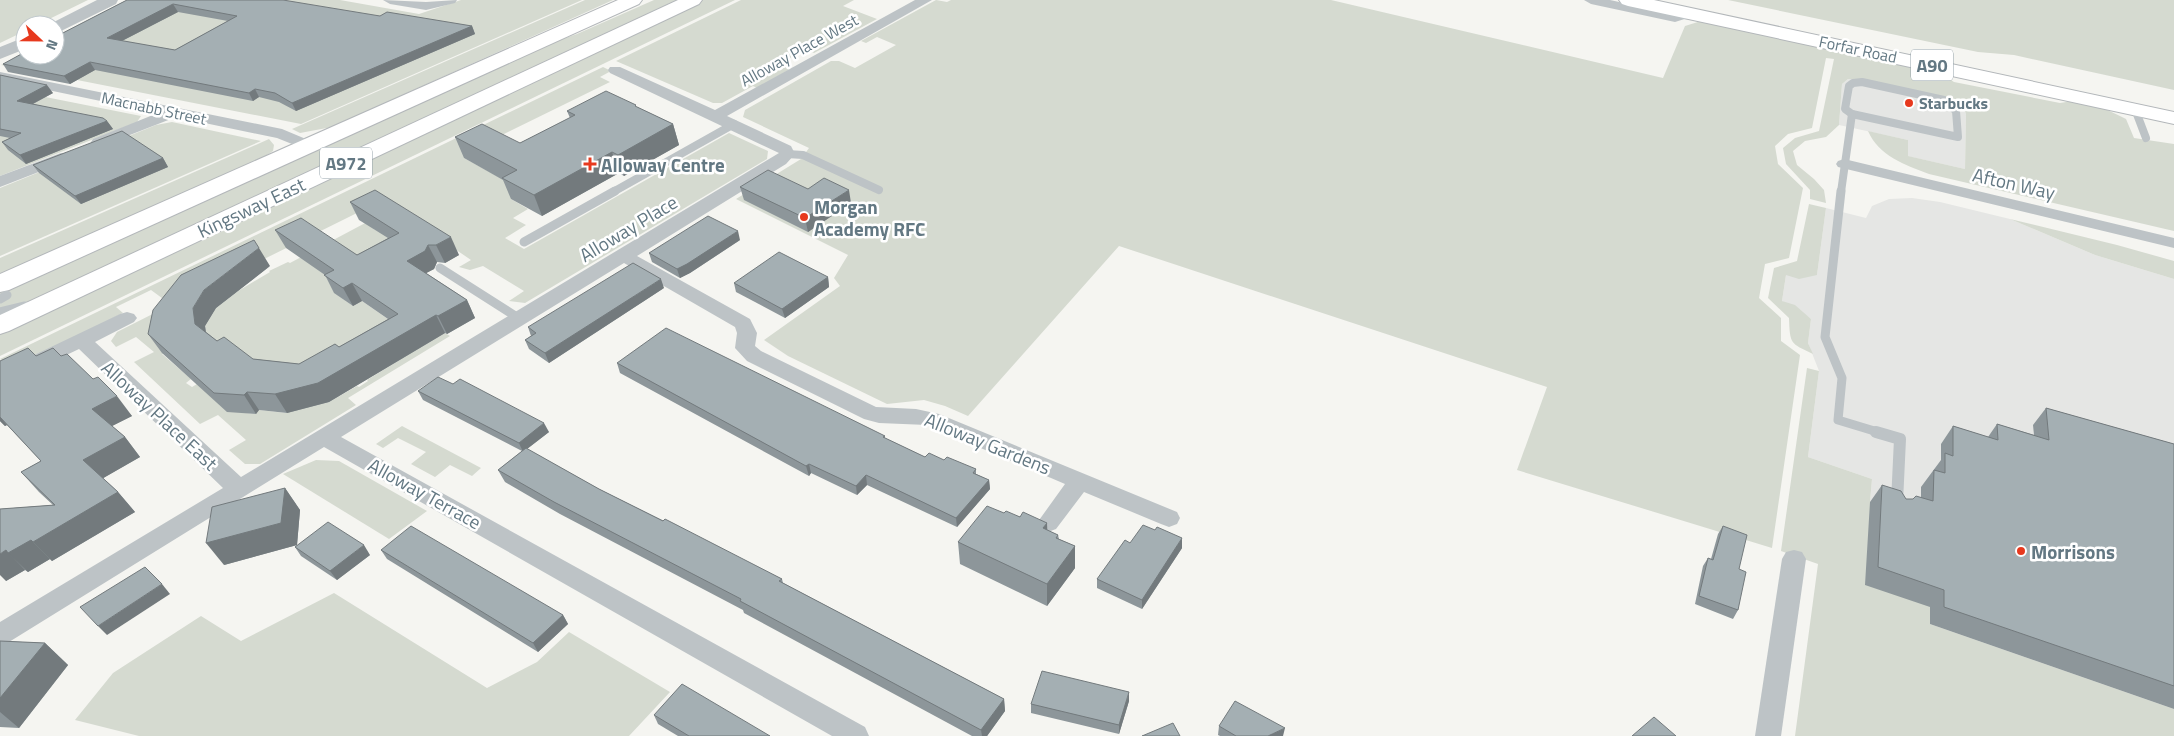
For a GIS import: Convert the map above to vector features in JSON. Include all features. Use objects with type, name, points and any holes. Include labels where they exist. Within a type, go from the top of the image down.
[{"type":"highway","name":"Kingsway East","points":[[2,292],[307,145],[633,0]]},
{"type":"highway","name":"Kingsway East","points":[[0,326],[693,0]]},
{"type":"highway","name":"Forfar Road","points":[[1628,0],[2138,97],[2174,118]]},
{"type":"highway","name":"Forfar Road","points":[[1707,0],[2077,78]]},
{"type":"street","points":[[65,22],[110,0]]},
{"type":"street","points":[[390,0],[426,6],[450,0]]},
{"type":"street","name":"Alloway Place West","points":[[716,116],[925,0]]},
{"type":"street","name":"Forfar Road","points":[[1591,0],[1675,18],[1689,13]]},
{"type":"street","points":[[0,54],[15,47]]},
{"type":"street","points":[[616,70],[785,148],[787,154]]},
{"type":"street","name":"Macnabb Street","points":[[0,76],[282,134],[307,145]]},
{"type":"street","points":[[0,182],[174,112]]},
{"type":"street","name":"Alloway Place","points":[[324,437],[780,161],[787,154]]},
{"type":"street","name":"Afton Way","points":[[1844,164],[2174,243]]},
{"type":"street","name":"Alloway Gardens","points":[[624,256],[744,323],[747,333],[745,348],[754,356],[871,414],[885,417],[917,414],[932,419],[1169,518]]},
{"type":"street","name":"Alloway Place East","points":[[35,363],[127,318]]},
{"type":"street","name":"Alloway Place East","points":[[82,340],[239,489]]},
{"type":"street","points":[[0,635],[324,437]]},
{"type":"street","name":"Alloway Terrace","points":[[324,437],[856,736]]},
{"type":"street","points":[[1048,523],[1080,480]]},
{"type":"street","points":[[1768,736],[1794,559]]},
{"type":"lane","points":[[1862,82],[1944,100],[1954,105],[1957,112],[1958,137],[1852,114],[1845,108],[1848,86],[1853,83],[1862,82]]},
{"type":"lane","points":[[2138,97],[2146,138]]},
{"type":"lane","points":[[1852,114],[1844,164],[1825,337],[1842,378],[1838,420],[1900,439],[1897,509]]},
{"type":"lane","points":[[524,242],[734,124]]},
{"type":"lane","points":[[787,154],[803,155],[879,190]]},
{"type":"lane","points":[[440,268],[520,319]]},
{"type":"lane","points":[[0,312],[55,300]]},
{"type":"shaded area","points":[[0,0],[88,0],[57,15],[15,15],[15,36],[0,43]]},
{"type":"shaded area","points":[[130,0],[340,0],[419,14],[461,0],[582,0],[301,124],[1,65],[15,58],[15,65],[65,65],[65,48]]},
{"type":"shaded area","points":[[585,0],[613,0],[332,127],[300,133],[292,129]]},
{"type":"shaded area","points":[[654,0],[677,0],[0,316],[0,291],[522,53],[577,34]]},
{"type":"shaded area","points":[[702,0],[735,0],[0,356],[0,334]]},
{"type":"shaded area","points":[[741,0],[854,0],[843,6],[877,19],[814,53],[806,49],[781,63],[792,68],[757,88],[753,86],[722,103],[713,103],[616,61]]},
{"type":"shaded area","points":[[936,0],[947,2],[951,0],[1331,0],[1663,78],[1685,26],[1701,21],[1939,72],[1954,82],[2060,103],[2086,103],[2111,111],[2126,119],[2134,138],[2174,144],[2174,231],[1929,174],[1902,163],[1879,147],[1868,131],[1908,140],[1908,156],[1965,169],[1966,114],[1963,106],[1949,99],[1864,79],[1848,79],[1842,84],[1839,125],[1826,137],[1805,141],[1793,151],[1797,165],[1824,190],[1826,203],[1810,199],[1810,190],[1786,164],[1783,148],[1795,138],[1819,131],[1834,59],[1826,58],[1812,128],[1788,134],[1775,146],[1778,164],[1803,188],[1789,258],[1765,264],[1759,298],[1781,318],[1781,341],[1800,355],[1772,548],[1517,470],[1547,387],[1119,246],[968,416],[945,406],[924,400],[887,404],[788,356],[764,340],[840,286],[834,278],[848,255],[736,199],[801,159],[809,148],[743,117],[745,110],[831,61],[839,61],[855,68],[896,45],[877,37],[866,43],[861,41]]},
{"type":"shaded area","points":[[1728,0],[2174,0],[2174,90],[2014,55],[1978,52]]},
{"type":"shaded area","points":[[603,67],[611,71],[600,77],[610,82],[500,136],[464,158],[515,186],[511,199],[528,209],[513,218],[526,225],[505,238],[524,249],[729,133],[768,151],[767,159],[525,303],[509,301],[524,291],[483,266],[470,270],[459,267],[471,260],[452,247],[444,251],[440,248],[416,260],[404,253],[366,273],[358,268],[334,280],[342,286],[350,284],[335,293],[353,306],[362,301],[408,333],[405,336],[421,347],[445,333],[450,336],[348,398],[356,405],[260,464],[245,464],[229,450],[246,440],[218,415],[200,424],[134,362],[154,352],[136,337],[116,347],[111,341],[117,332],[214,283],[193,299],[190,299],[171,326],[166,327],[167,351],[162,354],[191,379],[186,383],[192,387],[197,384],[223,407],[248,410],[246,413],[256,414],[259,410],[286,413],[329,402],[357,386],[359,387],[401,359],[383,346],[349,365],[345,362],[333,369],[336,372],[312,382],[285,384],[288,380],[275,378],[271,383],[257,381],[236,364],[242,360],[236,355],[229,359],[207,342],[205,326],[216,308],[269,271],[288,262],[290,263],[369,221],[378,227],[374,229],[379,232],[382,231],[409,246],[428,236],[397,218],[398,216],[384,207],[363,218],[357,213],[248,267],[244,264],[166,301],[151,290],[116,307],[123,313],[34,357],[37,360],[19,369],[0,359]]},
{"type":"shaded area","points":[[1848,79],[1864,79],[1949,99],[1963,106],[1966,114],[1965,169],[1907,156],[1908,140],[1839,125],[1842,84]]},
{"type":"shaded area","points":[[0,88],[141,116],[137,122],[0,176]]},
{"type":"shaded area","points":[[172,122],[261,141],[0,256],[0,188],[156,125]]},
{"type":"shaded area","points":[[269,139],[274,145],[273,151],[261,159],[0,276],[0,258]]},
{"type":"shaded area","points":[[1912,198],[1940,202],[2010,219],[2095,255],[2174,279],[2174,709],[1930,624],[1870,502],[1872,479],[1808,457],[1819,371],[1808,343],[1811,319],[1782,301],[1786,275],[1817,275],[1826,208],[1866,218],[1872,206],[1889,199]]},
{"type":"shaded area","points":[[1809,204],[1826,208],[1817,275],[1799,279],[1786,275],[1782,301],[1795,305],[1811,319],[1808,343],[1813,354],[1793,342],[1789,318],[1768,298],[1774,268],[1797,261]]},
{"type":"shaded area","points":[[2010,219],[2174,261],[2174,279],[2095,255]]},
{"type":"shaded area","points":[[1807,368],[1819,371],[1808,457],[1872,479],[1870,502],[1930,607],[1930,624],[2174,709],[2174,736],[1795,736],[1818,564],[1781,551]]},
{"type":"shaded area","points":[[402,426],[481,468],[472,476],[450,465],[435,477],[411,464],[426,452],[398,438],[383,448],[376,444]]},
{"type":"shaded area","points":[[316,460],[339,461],[427,511],[389,539],[283,474]]},
{"type":"shaded area","points":[[334,593],[487,688],[537,662],[569,632],[670,692],[629,736],[139,736],[75,720],[113,673],[201,616],[241,641]]},
{"type":"building","points":[[127,0],[283,0],[380,16],[387,12],[472,26],[292,103],[275,93],[255,89],[249,93],[90,62],[64,76],[3,64],[15,57],[15,65],[65,65],[65,32]],"holes":[[[173,4],[237,16],[175,50],[107,38]]]},
{"type":"building","points":[[0,75],[47,85],[17,101],[103,118],[107,121],[20,155],[2,142],[21,133],[0,129]]},
{"type":"building","points":[[606,91],[673,124],[618,155],[612,152],[534,195],[502,178],[517,170],[455,137],[482,124],[520,143],[575,115],[567,111]]},
{"type":"building","points":[[122,131],[163,158],[75,196],[33,165]]},
{"type":"building","points":[[768,170],[808,189],[824,178],[849,190],[805,218],[740,187]]},
{"type":"building","points":[[375,190],[451,237],[436,245],[428,245],[425,251],[407,261],[467,300],[438,316],[436,315],[318,383],[275,394],[247,392],[244,395],[214,393],[148,334],[153,310],[181,275],[254,240],[259,248],[204,290],[193,308],[195,324],[217,341],[224,337],[253,359],[299,364],[335,344],[339,347],[398,314],[352,283],[343,288],[324,275],[334,270],[275,230],[301,218],[357,255],[399,233],[350,202]]},
{"type":"building","points":[[708,216],[738,231],[677,269],[649,253]]},
{"type":"building","points":[[779,252],[828,277],[782,309],[734,283]]},
{"type":"building","points":[[633,263],[661,279],[545,353],[525,340],[536,333],[528,327]]},
{"type":"building","points":[[666,328],[925,457],[929,453],[944,460],[947,457],[976,469],[973,473],[989,480],[956,518],[866,475],[856,486],[809,464],[806,466],[617,363]]},
{"type":"building","points":[[28,348],[36,356],[53,348],[61,356],[67,354],[93,379],[98,377],[117,396],[92,409],[125,437],[83,460],[118,492],[33,542],[31,540],[8,553],[6,550],[0,554],[0,509],[55,505],[21,472],[41,461],[0,417],[0,361]]},
{"type":"building","points":[[438,377],[453,384],[460,379],[544,423],[519,443],[418,391]]},
{"type":"building","name":"Morrisons","points":[[2046,408],[2174,444],[2174,686],[1944,607],[1944,590],[1878,567],[1882,485],[1901,491],[1906,499],[1913,499],[1916,496],[1933,501],[1934,470],[1945,473],[1945,453],[1953,456],[1953,426],[1998,440],[1997,424],[2049,440]]},
{"type":"building","points":[[526,448],[599,489],[663,521],[665,519],[782,579],[779,581],[1004,699],[981,730],[740,601],[741,599],[554,502],[498,470]]},
{"type":"building","points":[[285,488],[281,523],[206,543],[212,507]]},
{"type":"building","points":[[987,506],[1020,517],[1023,512],[1047,523],[1043,528],[1058,535],[1056,538],[1075,546],[1047,584],[958,542]]},
{"type":"building","points":[[328,522],[364,545],[330,571],[295,547]]},
{"type":"building","points":[[1143,525],[1155,530],[1157,527],[1182,538],[1142,600],[1097,579],[1125,540],[1130,543]]},
{"type":"building","points":[[411,526],[563,615],[533,643],[381,550]]},
{"type":"building","points":[[1723,526],[1747,535],[1739,569],[1746,572],[1738,610],[1699,596],[1708,558],[1713,560]]},
{"type":"building","points":[[145,567],[162,584],[98,626],[80,607]]},
{"type":"building","points":[[0,641],[45,643],[0,698]]},
{"type":"building","points":[[1042,671],[1129,692],[1119,725],[1031,704]]},
{"type":"building","points":[[682,684],[770,736],[689,736],[654,715]]},
{"type":"building","points":[[1235,701],[1285,728],[1268,736],[1236,736],[1219,726]]},
{"type":"building","points":[[1654,717],[1676,736],[1632,736]]},
{"type":"building","points":[[1173,723],[1180,736],[1142,736]]},
{"type":"place","name":"Starbucks","points":[[1909,103]]},
{"type":"place","name":"Alloway Centre","points":[[590,164]]},
{"type":"place","name":"Morgan Academy RFC","points":[[804,217]]},
{"type":"place","name":"Morrisons","points":[[2021,551]]}]
